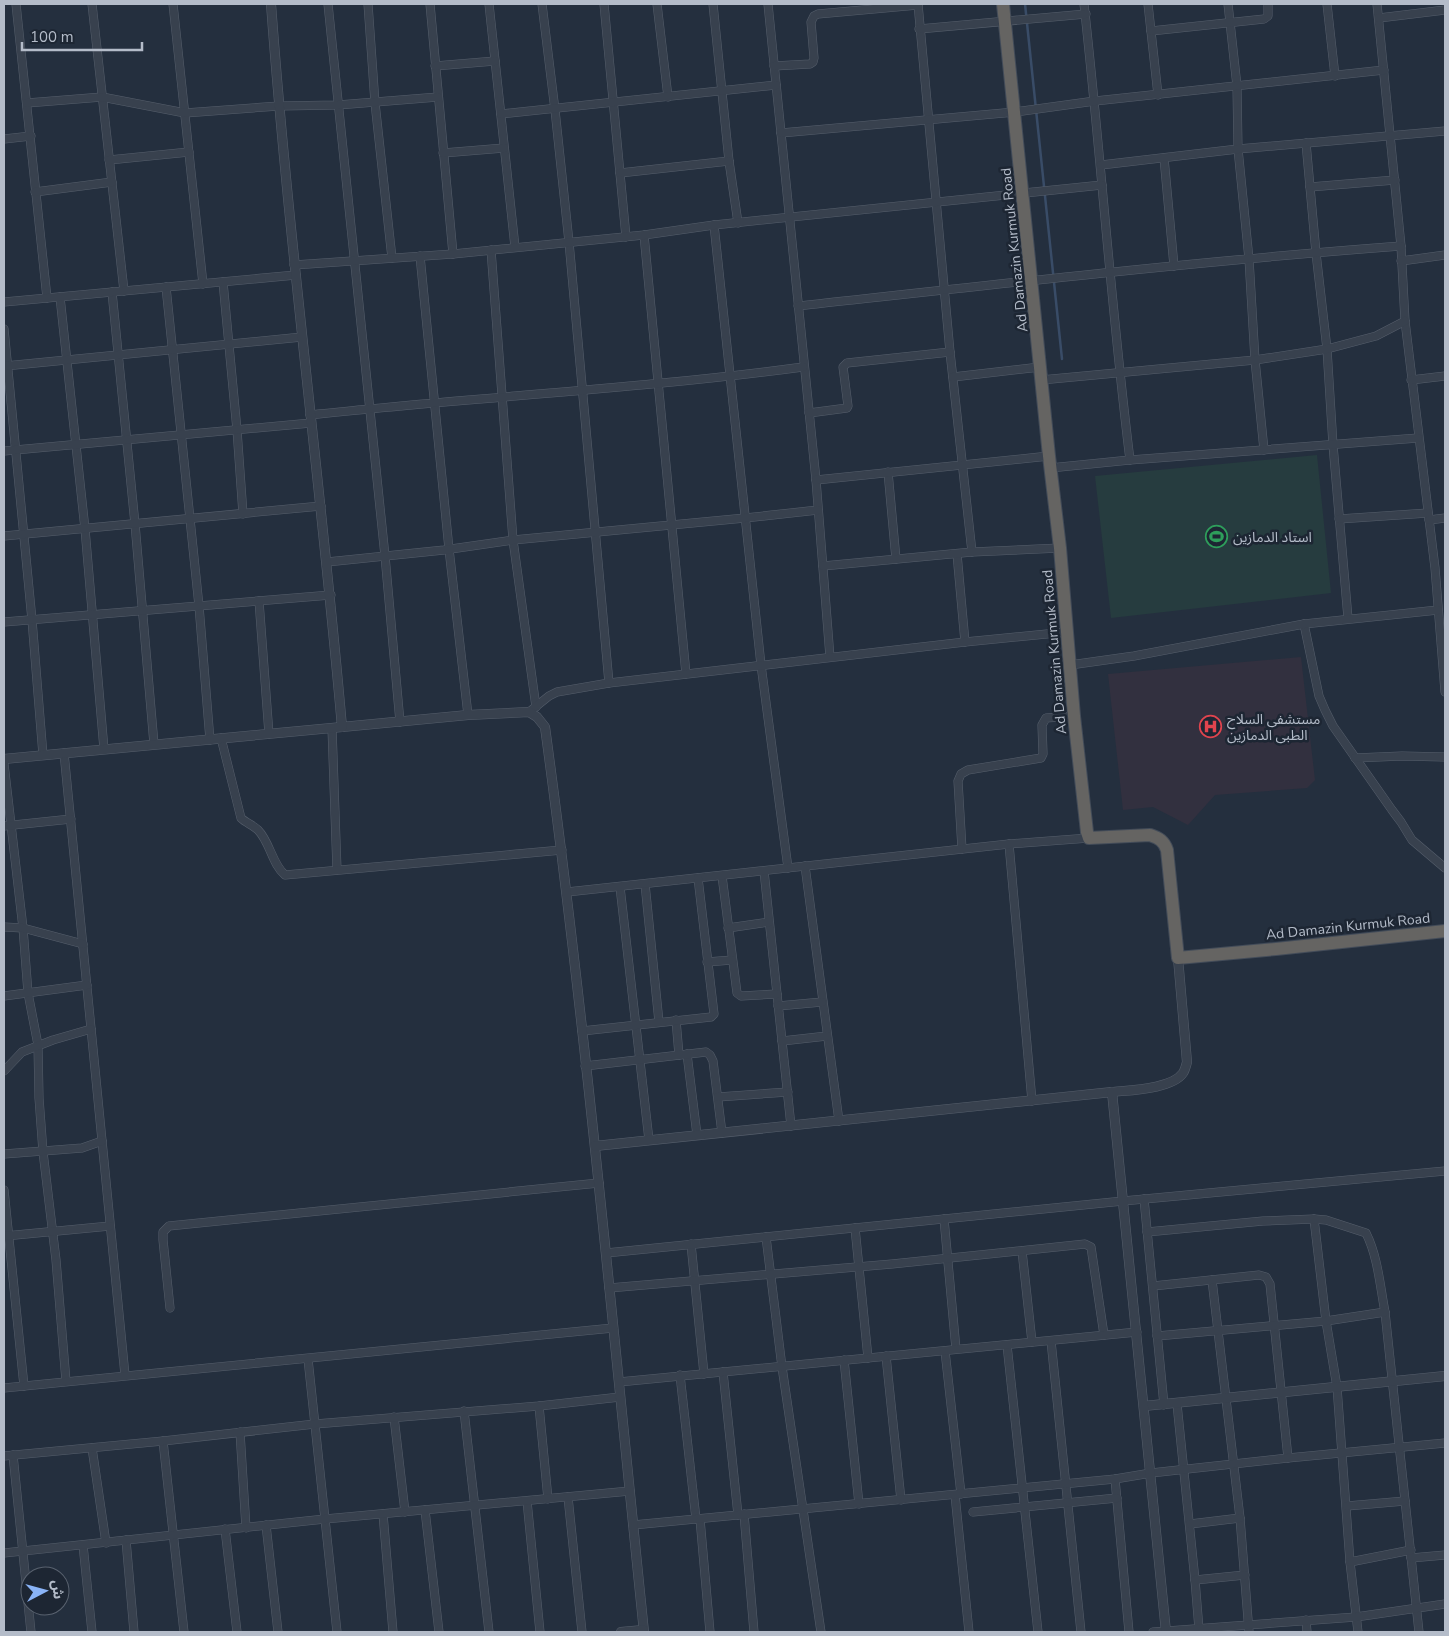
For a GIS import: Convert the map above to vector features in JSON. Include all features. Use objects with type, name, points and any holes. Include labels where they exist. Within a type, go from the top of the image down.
[{"type":"highway","name":"Ad Damazin Kurmuk Road","points":[[1004,4],[1041,380],[1060,548],[1074,716],[1089,838]]},
{"type":"highway","points":[[1089,838],[1150,835],[1157,837],[1165,844],[1178,958]]},
{"type":"highway","name":"Ad Damazin Kurmuk Road","points":[[1178,958],[1445,931]]},
{"type":"street","points":[[16,4],[47,298]]},
{"type":"street","points":[[92,4],[124,291]]},
{"type":"street","points":[[173,4],[203,284]]},
{"type":"street","points":[[271,4],[294,265],[331,595],[342,727]]},
{"type":"street","points":[[328,4],[385,556],[400,722]]},
{"type":"street","points":[[368,4],[375,103],[392,258]]},
{"type":"street","points":[[430,4],[452,254]]},
{"type":"street","points":[[490,4],[515,247]]},
{"type":"street","points":[[542,4],[555,110],[609,682]]},
{"type":"street","points":[[604,4],[626,237]]},
{"type":"street","points":[[657,4],[668,97]]},
{"type":"street","points":[[713,4],[738,223]]},
{"type":"street","points":[[768,4],[803,367],[816,480],[830,657]]},
{"type":"street","points":[[774,66],[810,64],[813,62],[811,22],[814,16],[818,14],[918,4],[950,352],[972,552]]},
{"type":"street","points":[[1084,4],[1130,460]]},
{"type":"street","points":[[1148,4],[1158,95]]},
{"type":"street","points":[[1228,4],[1237,86],[1238,149],[1264,450]]},
{"type":"street","points":[[1152,32],[1266,18],[1269,13],[1268,4]]},
{"type":"street","points":[[1327,4],[1336,76]]},
{"type":"street","points":[[1378,4],[1401,246],[1404,321],[1429,517],[1443,644],[1445,692]]},
{"type":"street","points":[[1379,18],[1445,10]]},
{"type":"street","points":[[919,29],[1086,14]]},
{"type":"street","points":[[435,66],[495,60]]},
{"type":"street","points":[[781,133],[1015,112],[1095,101],[1384,70]]},
{"type":"street","points":[[501,114],[555,110],[776,85]]},
{"type":"street","points":[[27,103],[102,97],[184,113],[279,106],[375,103],[438,97]]},
{"type":"street","points":[[1100,164],[1238,149],[1445,131]]},
{"type":"street","points":[[4,139],[30,136]]},
{"type":"street","points":[[1306,143],[1327,349],[1348,618]]},
{"type":"street","points":[[443,153],[504,148]]},
{"type":"street","points":[[109,160],[189,152]]},
{"type":"street","points":[[1164,158],[1174,266]]},
{"type":"street","points":[[620,173],[730,161]]},
{"type":"street","points":[[1310,187],[1395,180]]},
{"type":"street","points":[[35,192],[112,182]]},
{"type":"street","points":[[294,265],[452,254],[626,237],[714,225],[1102,185]]},
{"type":"street","points":[[714,225],[761,665],[788,868]]},
{"type":"street","points":[[644,235],[686,674]]},
{"type":"street","points":[[798,306],[1110,272],[1401,246]]},
{"type":"street","points":[[490,250],[513,540],[532,710],[545,727],[562,850],[599,1183],[644,1631],[622,1632]]},
{"type":"street","points":[[1402,261],[1445,255]]},
{"type":"street","points":[[420,256],[449,549],[468,715]]},
{"type":"street","points":[[4,302],[296,275]]},
{"type":"street","points":[[223,282],[243,514]]},
{"type":"street","points":[[166,287],[191,519],[210,740]]},
{"type":"street","points":[[112,292],[154,744]]},
{"type":"street","points":[[60,297],[85,529],[104,749]]},
{"type":"street","points":[[1041,380],[1255,360],[1327,349],[1376,336],[1404,321]]},
{"type":"street","points":[[4,329],[43,755]]},
{"type":"street","points":[[6,366],[302,337]]},
{"type":"street","points":[[809,413],[847,408],[844,367],[847,363],[950,352]]},
{"type":"street","points":[[4,452],[237,430],[369,409],[658,384],[803,367]]},
{"type":"street","points":[[953,377],[1040,367]]},
{"type":"street","points":[[1411,380],[1445,376]]},
{"type":"street","points":[[816,480],[963,464],[1130,460],[1418,438]]},
{"type":"street","points":[[888,472],[896,559]]},
{"type":"street","points":[[4,536],[321,506]]},
{"type":"street","points":[[327,562],[513,540],[818,510]]},
{"type":"street","points":[[1339,519],[1445,518]]},
{"type":"street","points":[[823,566],[972,552],[1060,548]]},
{"type":"street","points":[[957,554],[965,642]]},
{"type":"street","points":[[4,622],[331,595]]},
{"type":"street","points":[[259,600],[269,734]]},
{"type":"street","points":[[1070,665],[1134,656],[1304,624],[1438,610]]},
{"type":"street","points":[[1304,624],[1318,696],[1333,726],[1412,840],[1445,868]]},
{"type":"street","points":[[4,759],[532,710],[557,692],[609,682],[1068,632]]},
{"type":"street","points":[[962,849],[958,781],[962,774],[968,770],[1041,758],[1043,754],[1043,721],[1046,718],[1074,716]]},
{"type":"street","points":[[332,728],[337,870]]},
{"type":"street","points":[[221,738],[241,818],[245,823],[258,830],[269,847],[280,871],[285,875],[562,850]]},
{"type":"street","points":[[64,753],[125,1376]]},
{"type":"street","points":[[1355,758],[1445,757]]},
{"type":"street","points":[[4,764],[7,825],[23,928],[28,993],[38,1045],[38,1091],[43,1152],[56,1260],[66,1381]]},
{"type":"street","points":[[7,825],[71,819]]},
{"type":"street","points":[[567,892],[1009,844],[1089,838]]},
{"type":"street","points":[[1009,844],[1032,1101]]},
{"type":"street","points":[[805,866],[838,1121]]},
{"type":"street","points":[[764,871],[791,1126]]},
{"type":"street","points":[[722,876],[738,995],[777,994]]},
{"type":"street","points":[[582,1031],[711,1016],[714,1014],[698,878]]},
{"type":"street","points":[[645,884],[659,1022]]},
{"type":"street","points":[[620,887],[649,1140]]},
{"type":"street","points":[[728,928],[769,922]]},
{"type":"street","points":[[4,927],[23,928],[83,944]]},
{"type":"street","points":[[595,1146],[1032,1101],[1158,1086],[1171,1082],[1182,1075],[1187,1062],[1178,958]]},
{"type":"street","points":[[707,962],[732,960]]},
{"type":"street","points":[[4,996],[87,985]]},
{"type":"street","points":[[778,1006],[822,1002]]},
{"type":"street","points":[[676,1020],[697,1136]]},
{"type":"street","points":[[4,1071],[22,1052],[38,1045],[91,1029]]},
{"type":"street","points":[[782,1041],[827,1036]]},
{"type":"street","points":[[585,1066],[706,1052],[714,1061],[722,1133]]},
{"type":"street","points":[[718,1097],[788,1092]]},
{"type":"street","points":[[1112,1092],[1166,1631]]},
{"type":"street","points":[[4,1154],[82,1148],[102,1141]]},
{"type":"street","points":[[606,1253],[1123,1200],[1144,1200],[1445,1171]]},
{"type":"street","points":[[170,1308],[162,1240],[163,1232],[169,1226],[599,1183]]},
{"type":"street","points":[[4,1190],[6,1236],[24,1386]]},
{"type":"street","points":[[1144,1200],[1164,1405]]},
{"type":"street","points":[[944,1219],[956,1349]]},
{"type":"street","points":[[1148,1232],[1263,1221],[1314,1219],[1326,1220],[1366,1233],[1371,1243],[1377,1267],[1385,1312],[1419,1632]]},
{"type":"street","points":[[1314,1219],[1326,1321],[1337,1386],[1350,1562],[1358,1632]]},
{"type":"street","points":[[6,1236],[110,1226]]},
{"type":"street","points":[[855,1228],[868,1358]]},
{"type":"street","points":[[766,1237],[782,1367],[821,1632]]},
{"type":"street","points":[[691,1244],[704,1374]]},
{"type":"street","points":[[609,1288],[770,1275],[1085,1244],[1091,1247],[1104,1336]]},
{"type":"street","points":[[1022,1250],[1032,1342]]},
{"type":"street","points":[[1153,1286],[1259,1275],[1266,1277],[1270,1284],[1288,1458]]},
{"type":"street","points":[[1212,1280],[1240,1518],[1248,1628]]},
{"type":"street","points":[[1157,1336],[1326,1321],[1385,1312]]},
{"type":"street","points":[[4,1388],[613,1328]]},
{"type":"street","points":[[619,1382],[1137,1332]]},
{"type":"street","points":[[1051,1341],[1081,1632]]},
{"type":"street","points":[[1007,1345],[1024,1488],[1038,1632]]},
{"type":"street","points":[[945,1351],[969,1632]]},
{"type":"street","points":[[886,1356],[901,1500]]},
{"type":"street","points":[[308,1359],[338,1632]]},
{"type":"street","points":[[844,1360],[859,1504]]},
{"type":"street","points":[[724,1372],[754,1632]]},
{"type":"street","points":[[680,1375],[710,1632]]},
{"type":"street","points":[[1144,1406],[1445,1376]]},
{"type":"street","points":[[4,1456],[315,1424],[539,1406],[620,1397]]},
{"type":"street","points":[[1177,1404],[1199,1629]]},
{"type":"street","points":[[539,1406],[548,1499]]},
{"type":"street","points":[[464,1411],[488,1632]]},
{"type":"street","points":[[394,1417],[405,1512]]},
{"type":"street","points":[[240,1432],[246,1528]]},
{"type":"street","points":[[163,1441],[184,1632]]},
{"type":"street","points":[[633,1526],[1067,1484],[1341,1452],[1445,1443]]},
{"type":"street","points":[[92,1448],[106,1543]]},
{"type":"street","points":[[13,1455],[31,1632]]},
{"type":"street","points":[[1115,1479],[1129,1632]]},
{"type":"street","points":[[4,1553],[325,1519],[630,1492]]},
{"type":"street","points":[[568,1497],[582,1632]]},
{"type":"street","points":[[973,1512],[1117,1498]]},
{"type":"street","points":[[527,1501],[540,1632]]},
{"type":"street","points":[[1347,1506],[1405,1501]]},
{"type":"street","points":[[425,1510],[439,1632]]},
{"type":"street","points":[[383,1514],[393,1632]]},
{"type":"street","points":[[1190,1524],[1240,1518]]},
{"type":"street","points":[[266,1525],[278,1632]]},
{"type":"street","points":[[225,1530],[236,1632]]},
{"type":"street","points":[[126,1540],[134,1632]]},
{"type":"street","points":[[83,1545],[92,1632]]},
{"type":"street","points":[[1350,1562],[1411,1554],[1445,1555]]},
{"type":"street","points":[[1195,1580],[1245,1575]]},
{"type":"street","points":[[1153,1632],[1248,1628],[1306,1620],[1356,1617],[1445,1604]]},
{"type":"street","points":[[1306,1620],[1307,1632]]},
{"type":"shaded area","name":"مستشفى السلاح الطبى الدمازين","points":[[1301,657],[1315,780],[1307,788],[1215,795],[1188,825],[1153,807],[1123,810],[1108,674]]},
{"type":"green space","points":[[1317,455],[1331,593],[1111,618],[1095,476]]},
{"type":"waterway","points":[[1025,4],[1062,359]]},
{"type":"place","name":"استاد الدمازين","points":[[1217,537]]},
{"type":"place","name":"مستشفى السلاح الطبى الدمازين","points":[[1211,727]]}]
